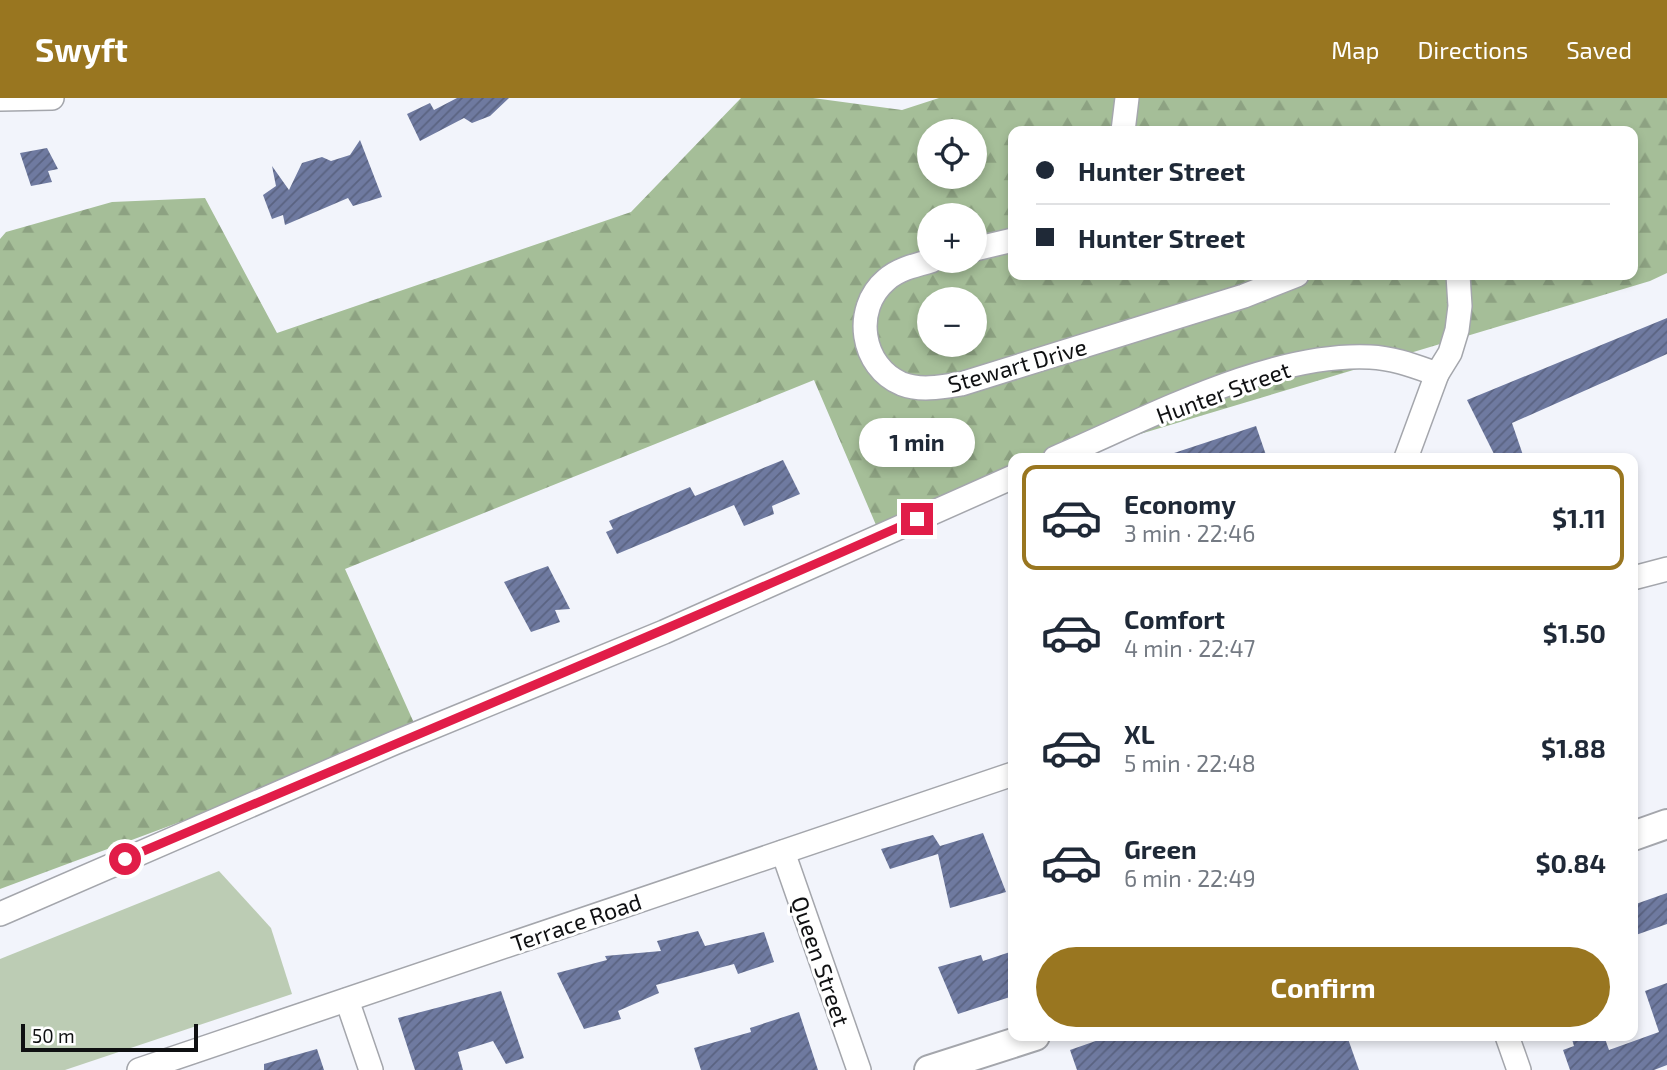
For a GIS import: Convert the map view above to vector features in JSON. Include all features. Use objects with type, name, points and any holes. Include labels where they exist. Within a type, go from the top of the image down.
[{"type":"street","points":[[0,99],[52,98]]},
{"type":"street","points":[[1124,126],[1127,98]]},
{"type":"street","points":[[987,247],[1008,241]]},
{"type":"street","name":"Stewart Drive","points":[[917,265],[886,279],[870,300],[864,323],[868,348],[880,371],[903,384],[930,388],[987,376],[1244,296],[1284,280]]},
{"type":"street","points":[[1408,453],[1437,374],[1450,353],[1457,330],[1460,306],[1458,280]]},
{"type":"street","name":"Hunter Street","points":[[1067,453],[1254,375],[1319,359],[1369,357],[1412,364],[1437,374]]},
{"type":"street","points":[[0,914],[394,743],[664,632],[1008,479]]},
{"type":"street","points":[[1638,577],[1667,569]]},
{"type":"street","name":"Terrace Road","points":[[139,1070],[1008,776]]},
{"type":"street","points":[[1638,834],[1667,824]]},
{"type":"street","name":"Queen Street","points":[[783,852],[859,1070]]},
{"type":"street","points":[[347,1000],[371,1070]]},
{"type":"street","points":[[929,1070],[1019,1041]]},
{"type":"street","points":[[1509,1041],[1519,1070]]},
{"type":"green space","points":[[741,98],[813,98],[902,110],[939,98],[1667,98],[1667,273],[1650,281],[1077,453],[1008,453],[1008,476],[882,539],[814,380],[345,569],[414,723],[261,792],[0,889],[0,239],[6,232],[112,202],[205,198],[277,333],[631,212]]},
{"type":"green space","points":[[219,871],[271,928],[292,994],[65,1070],[0,1070],[0,959]]},
{"type":"building","points":[[457,98],[509,98],[490,116],[472,123],[464,118],[420,141],[407,114],[430,103],[434,110]]},
{"type":"building","points":[[360,140],[382,197],[353,206],[348,198],[285,225],[283,215],[272,219],[263,195],[276,186],[272,166],[289,190],[302,163],[322,157],[331,161],[350,155]]},
{"type":"building","points":[[47,148],[58,169],[48,171],[52,182],[31,186],[20,153]]},
{"type":"building","points":[[1667,318],[1667,354],[1512,423],[1522,453],[1494,453],[1467,400]]},
{"type":"building","points":[[1256,426],[1265,453],[1174,453]]},
{"type":"building","points":[[783,460],[800,494],[772,506],[774,514],[744,526],[734,505],[617,554],[606,532],[613,529],[609,521],[690,487],[695,496]]},
{"type":"building","points":[[548,566],[570,609],[555,610],[560,622],[531,632],[504,582]]},
{"type":"building","points":[[983,833],[1006,892],[950,908],[938,854],[890,869],[881,849],[933,835],[940,846]]},
{"type":"building","points":[[1667,893],[1667,924],[1638,934],[1638,903]]},
{"type":"building","points":[[698,931],[705,946],[764,932],[774,962],[738,974],[734,964],[656,985],[659,993],[618,1011],[621,1019],[584,1029],[557,973],[607,960],[605,956],[661,951],[657,941]]},
{"type":"building","points":[[1008,953],[1008,998],[958,1014],[938,967],[981,955],[983,961]]},
{"type":"building","points":[[1667,983],[1667,1065],[1654,1070],[1570,1070],[1563,1050],[1574,1046],[1572,1041],[1606,1041],[1609,1050],[1659,1032],[1645,991]]},
{"type":"building","points":[[501,991],[524,1058],[506,1064],[493,1041],[458,1052],[463,1070],[415,1070],[398,1018]]},
{"type":"building","points":[[799,1012],[818,1070],[701,1070],[694,1048],[751,1032],[750,1028]]},
{"type":"building","points":[[1096,1041],[1349,1041],[1359,1070],[1077,1070],[1070,1050]]},
{"type":"building","points":[[317,1049],[324,1070],[264,1070],[264,1064]]},
{"type":"route","points":[[125,859],[443,722],[664,632],[917,519]]}]
